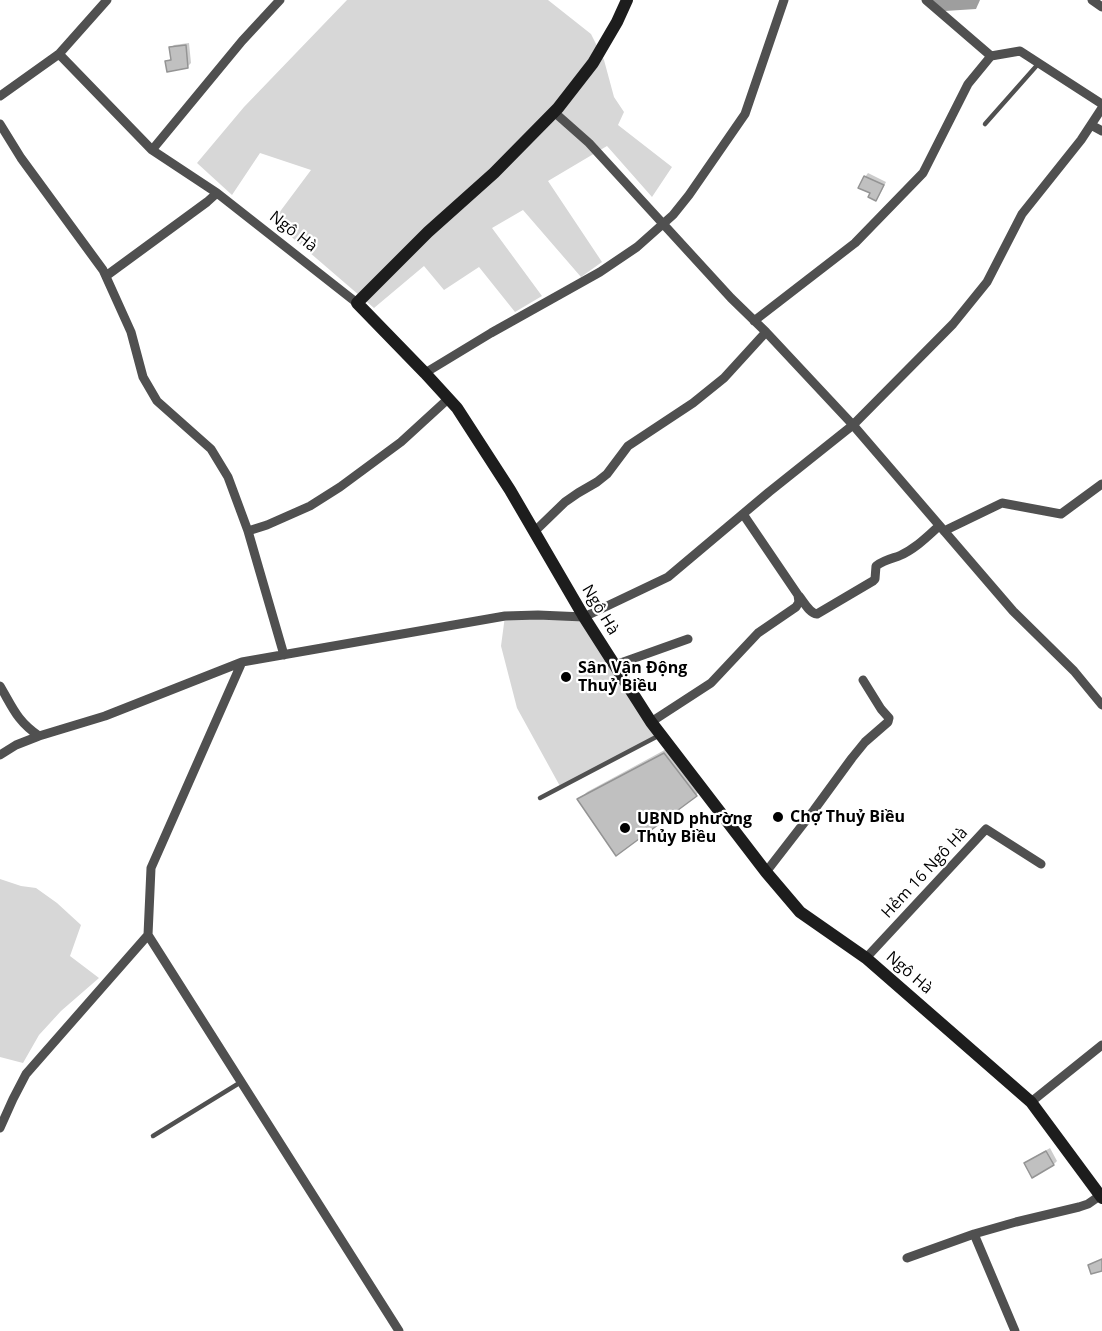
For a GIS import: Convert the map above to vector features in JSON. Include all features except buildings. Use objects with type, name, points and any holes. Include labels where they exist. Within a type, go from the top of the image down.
[{"type":"street","points":[[0,96],[59,54],[107,0]]},
{"type":"street","points":[[152,150],[242,41],[280,0]]},
{"type":"street","points":[[357,303],[428,232],[494,173],[554,112],[593,63],[627,0]]},
{"type":"street","points":[[425,373],[600,272],[637,247],[663,224],[679,207],[745,114],[784,0]]},
{"type":"street","points":[[926,0],[991,56]]},
{"type":"street","points":[[1092,0],[1102,7]]},
{"type":"street","points":[[0,755],[16,745],[39,736],[105,716],[242,662],[505,616],[584,617],[668,577],[853,425],[953,324],[987,282],[1022,214],[1082,140],[1102,106],[1020,51],[991,56],[968,84],[922,173],[855,243],[754,321]]},
{"type":"street","name":"Ngô Hà","points":[[59,54],[152,150],[217,193],[357,303],[457,408],[510,490],[584,617],[651,722],[766,872],[800,912],[866,958],[1031,1102],[1101,1196]]},
{"type":"street","points":[[554,112],[589,143],[731,298],[853,425],[1013,611],[1074,671],[1102,705]]},
{"type":"street","points":[[0,124],[21,158],[106,276],[131,332],[143,377],[157,401],[211,449],[228,477],[248,531],[284,654]]},
{"type":"street","points":[[1091,125],[1102,131]]},
{"type":"street","points":[[106,276],[217,193]]},
{"type":"street","points":[[534,531],[565,502],[607,474],[628,446],[724,378],[766,332]]},
{"type":"street","points":[[248,531],[310,506],[340,488],[401,442],[448,399]]},
{"type":"street","points":[[743,514],[798,595],[811,611],[817,614],[873,582],[876,566],[881,562],[899,556],[941,528],[1002,503],[1061,514],[1102,484]]},
{"type":"street","points":[[651,722],[711,682],[758,633],[796,607],[799,602],[798,595]]},
{"type":"street","points":[[615,665],[688,639]]},
{"type":"street","points":[[242,662],[151,867],[148,935],[399,1331]]},
{"type":"street","points":[[766,872],[865,742],[888,722],[889,718],[863,680]]},
{"type":"street","points":[[0,686],[19,719],[39,736]]},
{"type":"street","name":"Hẻm 16 Ngô Hà","points":[[866,958],[986,829],[1041,864]]},
{"type":"street","points":[[0,1128],[26,1074],[148,935]]},
{"type":"street","points":[[1031,1102],[1102,1045]]},
{"type":"street","points":[[908,1258],[974,1234],[1079,1207],[1101,1196]]},
{"type":"street","points":[[974,1234],[1015,1331]]},
{"type":"lane","points":[[985,124],[1039,63]]},
{"type":"lane","points":[[540,798],[660,734]]},
{"type":"lane","points":[[153,1136],[241,1082]]},
{"type":"shaded area","points":[[347,0],[548,0],[591,34],[604,60],[614,97],[624,112],[618,125],[672,167],[652,197],[607,146],[548,181],[602,262],[581,277],[523,210],[492,228],[542,296],[515,312],[479,267],[444,290],[424,266],[374,308],[273,221],[311,170],[260,153],[232,195],[197,163],[244,107]]},
{"type":"shaded area","points":[[932,0],[980,0],[976,9],[945,11]]},
{"type":"shaded area","name":"Sân Vận Động Thuỷ Biều","points":[[505,616],[584,617],[660,734],[561,788],[517,708],[501,646]]},
{"type":"shaded area","points":[[0,879],[36,888],[81,925],[70,956],[99,978],[61,1011],[39,1035],[23,1063],[0,1057]]},
{"type":"place","name":"Sân Vận Động Thuỷ Biều","points":[[566,677]]},
{"type":"place","name":"Chợ Thuỷ Biều","points":[[778,817]]},
{"type":"place","name":"UBND phường Thủy Biều","points":[[625,828]]}]
